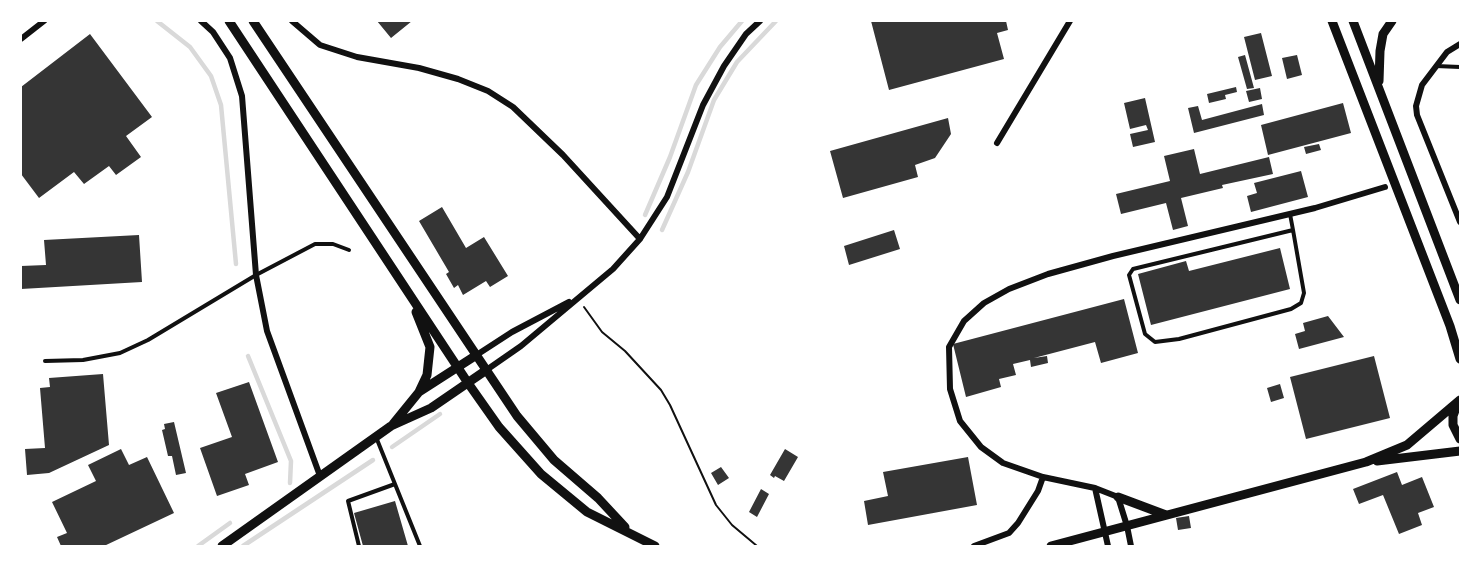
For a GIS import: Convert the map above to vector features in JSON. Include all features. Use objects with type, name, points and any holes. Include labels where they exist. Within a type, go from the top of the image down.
[{"type":"street","points":[[21,39],[44,21]]},
{"type":"street","points":[[201,21],[213,32],[230,58],[242,96],[256,275],[267,331],[320,476]]},
{"type":"street","points":[[229,21],[499,427],[541,474],[586,512],[655,546]]},
{"type":"street","points":[[253,21],[485,371],[534,439],[630,532]]},
{"type":"street","points":[[292,21],[320,45],[357,57],[419,68],[488,91],[513,107],[563,155],[640,239]]},
{"type":"street","points":[[222,546],[376,436],[391,426],[431,408],[521,346],[613,269],[640,239],[668,197],[703,105],[724,66],[746,34],[760,21]]},
{"type":"street","points":[[997,143],[1070,21]]},
{"type":"street","points":[[1332,21],[1450,326],[1460,358]]},
{"type":"street","points":[[1353,21],[1460,300]]},
{"type":"street","points":[[1379,86],[1383,34],[1392,21]]},
{"type":"street","points":[[1460,44],[1447,52],[1436,66],[1419,92],[1416,106],[1417,115],[1460,222]]},
{"type":"street","points":[[1166,515],[1095,488],[1043,477],[1004,463],[981,447],[960,421],[950,388],[949,347],[964,321],[984,303],[1009,289],[1048,274],[1113,256],[1290,214],[1385,187]]},
{"type":"street","points":[[391,426],[419,392],[427,375],[430,347],[405,285]]},
{"type":"street","points":[[419,392],[512,332],[580,296]]},
{"type":"street","points":[[1460,400],[1453,416],[1453,425],[1460,439]]},
{"type":"street","points":[[1052,546],[1366,462],[1407,445],[1460,400]]},
{"type":"street","points":[[1366,462],[1460,451]]},
{"type":"street","points":[[974,546],[1009,533],[1038,491],[1043,477]]},
{"type":"street","points":[[1095,488],[1108,546]]},
{"type":"street","points":[[1118,497],[1131,546]]},
{"type":"lane","points":[[1436,66],[1460,67]]},
{"type":"lane","points":[[1290,214],[1293,230],[1304,293],[1300,303],[1291,309],[1179,339],[1155,342],[1145,334],[1130,275],[1132,269],[1293,230]]},
{"type":"lane","points":[[45,361],[83,360],[120,352],[148,340],[256,275],[315,244],[333,244],[349,250]]},
{"type":"lane","points":[[376,436],[420,546]]},
{"type":"lane","points":[[360,546],[348,501],[395,483]]},
{"type":"path","points":[[580,296],[586,311],[602,332],[625,351],[661,390],[716,505],[732,525],[757,546]]},
{"type":"building","points":[[377,21],[412,21],[391,38]]},
{"type":"building","points":[[871,21],[1006,21],[1008,30],[997,33],[1004,59],[889,90]]},
{"type":"building","points":[[1261,33],[1272,76],[1255,80],[1244,37]]},
{"type":"building","points":[[90,34],[152,117],[126,136],[141,157],[116,175],[109,166],[84,184],[74,172],[39,198],[21,174],[21,87]]},
{"type":"building","points":[[1245,55],[1254,88],[1247,89],[1238,57]]},
{"type":"building","points":[[1297,55],[1302,75],[1287,79],[1282,58]]},
{"type":"building","points":[[1236,87],[1237,92],[1225,95],[1226,99],[1209,103],[1207,94]]},
{"type":"building","points":[[1260,88],[1262,99],[1249,102],[1246,91]]},
{"type":"building","points":[[1145,98],[1155,142],[1133,147],[1130,134],[1148,130],[1146,125],[1130,129],[1124,103]]},
{"type":"building","points":[[1343,103],[1351,133],[1268,155],[1261,125]]},
{"type":"building","points":[[1262,104],[1264,115],[1194,133],[1188,108],[1198,106],[1202,120]]},
{"type":"building","points":[[948,118],[951,134],[935,158],[915,165],[918,177],[843,198],[830,151]]},
{"type":"building","points":[[1319,144],[1321,150],[1306,154],[1304,147]]},
{"type":"building","points":[[1194,149],[1200,174],[1269,157],[1273,174],[1222,185],[1223,188],[1181,198],[1188,226],[1173,230],[1166,203],[1121,214],[1116,194],[1170,181],[1164,156]]},
{"type":"building","points":[[1301,171],[1308,197],[1251,212],[1247,196],[1257,193],[1254,183]]},
{"type":"building","points":[[442,207],[466,248],[484,237],[508,276],[490,287],[486,281],[463,295],[458,285],[454,288],[446,274],[449,272],[419,221]]},
{"type":"building","points":[[894,230],[900,249],[849,265],[844,246]]},
{"type":"building","points":[[139,235],[142,282],[21,289],[21,266],[46,265],[44,240]]},
{"type":"building","points":[[1280,248],[1290,289],[1151,325],[1138,274],[1186,261],[1189,271]]},
{"type":"building","points":[[1124,299],[1138,353],[1101,363],[1095,342],[1034,358],[1047,356],[1048,363],[1031,367],[1030,360],[1013,364],[1016,375],[999,379],[1001,387],[966,397],[953,344]]},
{"type":"building","points":[[1328,316],[1344,337],[1299,349],[1295,334],[1305,331],[1303,323]]},
{"type":"building","points":[[1374,356],[1390,418],[1306,439],[1290,377]]},
{"type":"building","points":[[103,374],[109,445],[49,473],[27,475],[25,449],[45,448],[40,388],[50,387],[49,378]]},
{"type":"building","points":[[249,382],[278,462],[245,474],[249,485],[217,496],[200,448],[232,437],[216,393]]},
{"type":"building","points":[[1280,384],[1284,398],[1271,402],[1267,388]]},
{"type":"building","points":[[174,422],[186,473],[176,475],[172,456],[168,456],[162,430],[165,429],[164,424]]},
{"type":"building","points":[[121,449],[129,465],[147,457],[174,513],[104,546],[61,546],[57,537],[67,533],[52,502],[96,481],[88,465]]},
{"type":"building","points":[[785,449],[798,457],[784,481],[770,475]]},
{"type":"building","points":[[968,457],[977,505],[868,525],[864,501],[888,496],[883,472]]},
{"type":"building","points":[[721,467],[729,478],[718,485],[711,473]]},
{"type":"building","points":[[1397,472],[1402,485],[1422,477],[1434,507],[1418,513],[1422,525],[1399,534],[1383,495],[1359,504],[1353,489]]},
{"type":"building","points":[[761,489],[769,494],[757,517],[749,512]]},
{"type":"building","points":[[395,501],[408,546],[363,546],[354,513]]},
{"type":"building","points":[[1189,516],[1191,528],[1178,530],[1176,518]]},
{"type":"waterway","points":[[157,21],[190,47],[211,76],[221,105],[236,264]]},
{"type":"waterway","points":[[645,215],[670,157],[696,85],[720,47],[742,21]]},
{"type":"waterway","points":[[662,230],[688,172],[714,100],[737,62],[776,21]]},
{"type":"waterway","points":[[248,356],[291,461],[290,483]]},
{"type":"waterway","points":[[392,447],[440,414]]},
{"type":"waterway","points":[[243,546],[373,460]]},
{"type":"waterway","points":[[198,546],[230,523]]}]
